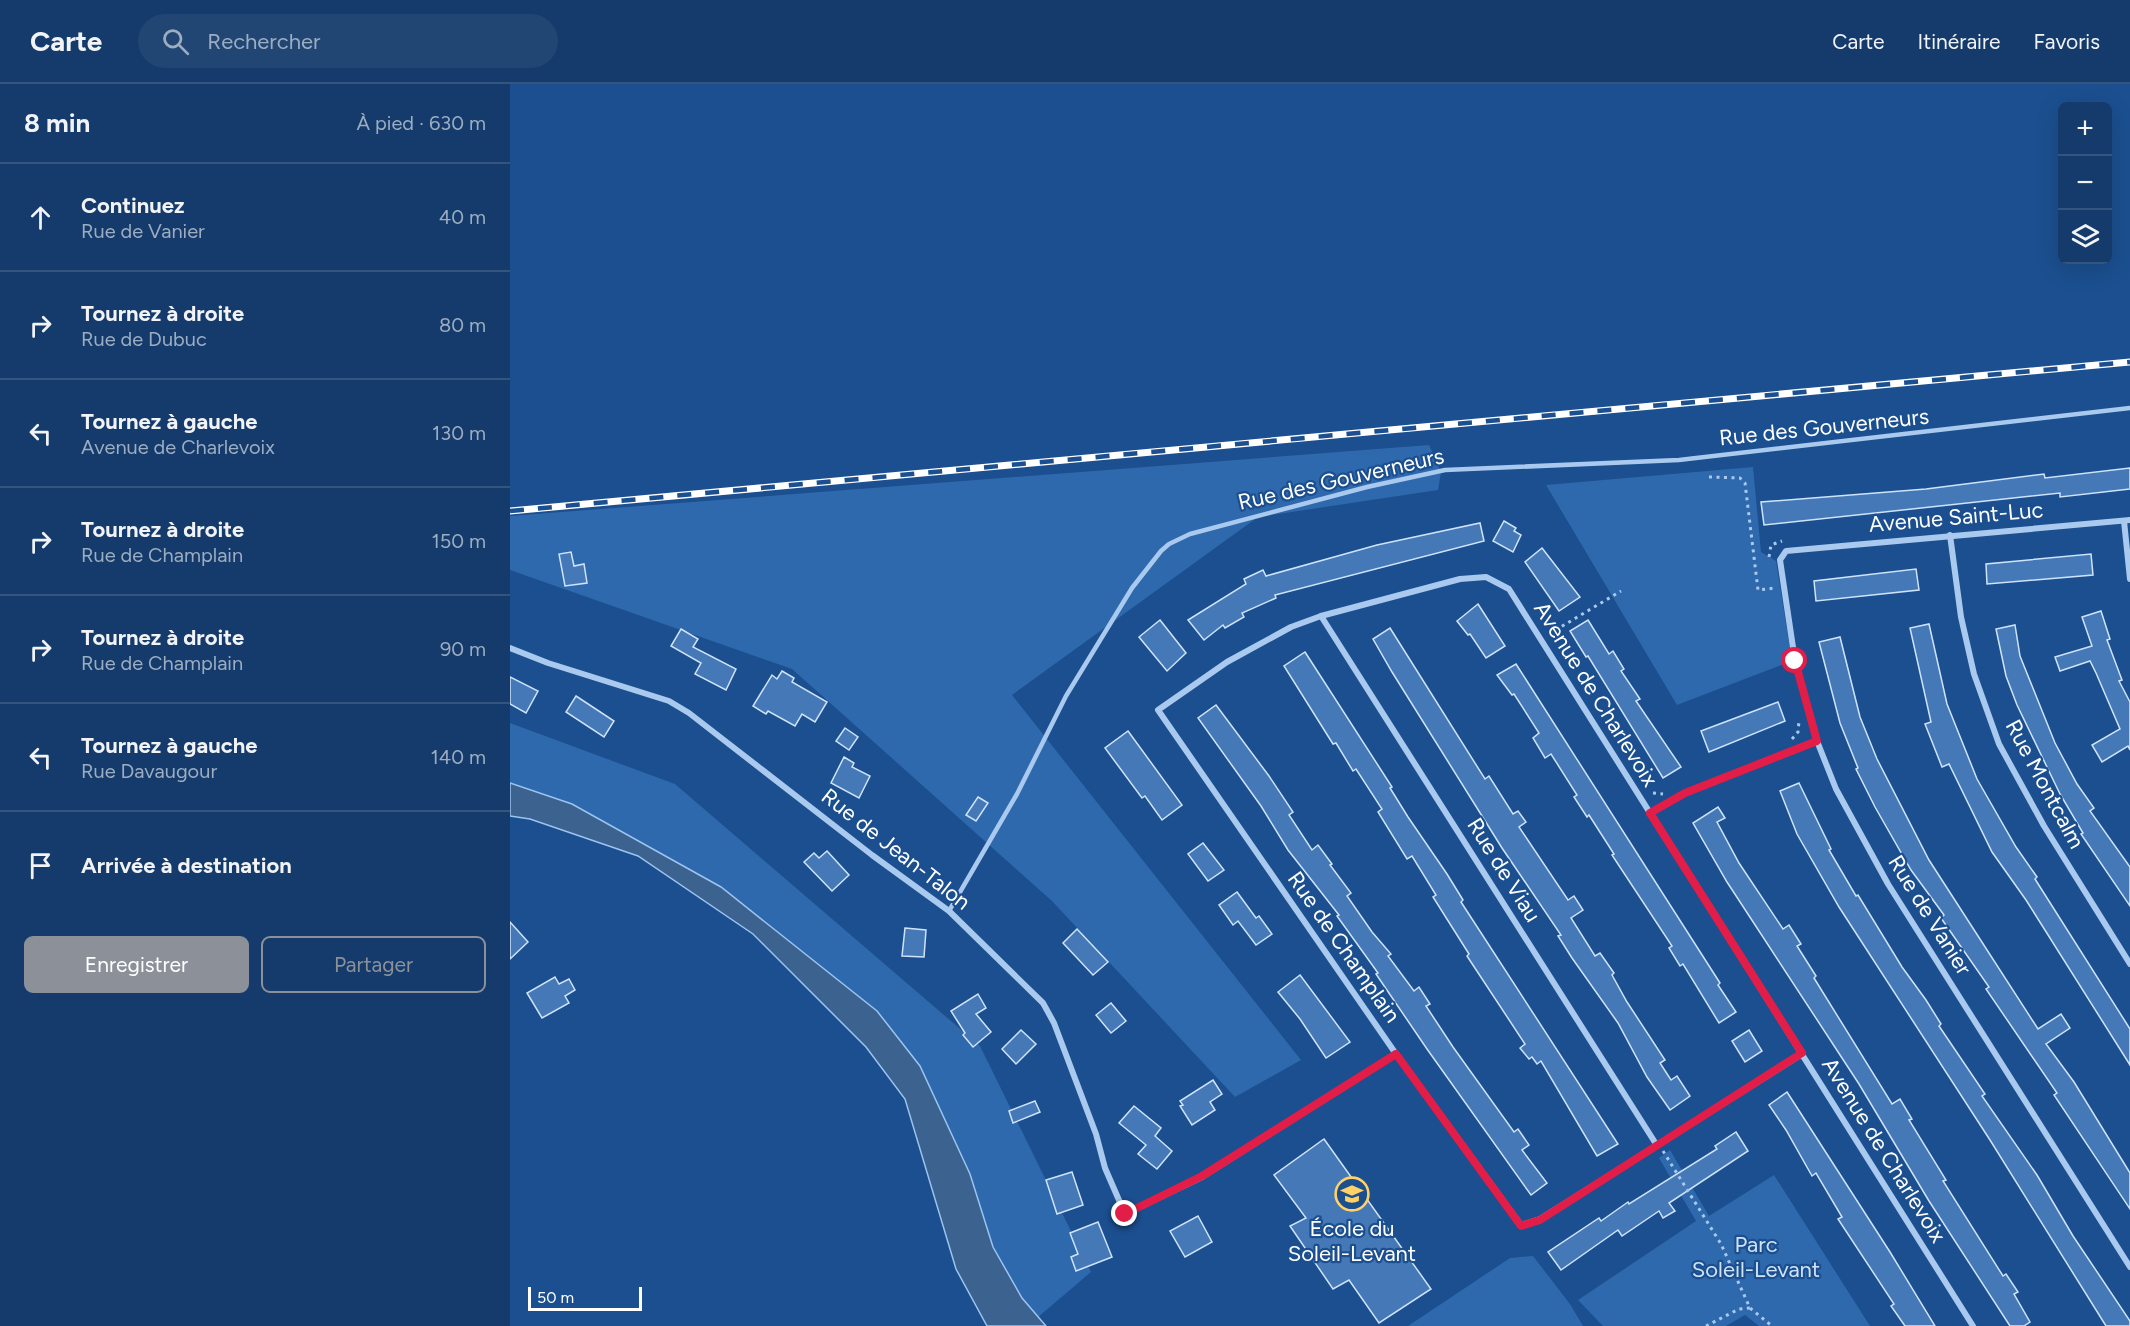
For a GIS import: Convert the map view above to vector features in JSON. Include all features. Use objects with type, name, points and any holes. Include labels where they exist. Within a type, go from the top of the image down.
[{"type":"street","name":"Avenue Saint-Luc","points":[[1786,551],[2127,520]]},
{"type":"street","points":[[2127,520],[2130,579]]},
{"type":"street","name":"Rue Montcalm","points":[[1950,535],[1961,617],[1974,674],[1999,744],[2044,826],[2130,964]]},
{"type":"street","name":"Rue de Vanier","points":[[1786,551],[1780,560],[1782,586],[1795,661],[1817,741],[1836,789],[1888,884],[2130,1267]]},
{"type":"street","name":"Avenue de Charlevoix","points":[[1158,710],[1227,662],[1291,627],[1321,616],[1460,579],[1486,577],[1509,589],[1973,1326]]},
{"type":"street","name":"Rue de Viau","points":[[1321,616],[1656,1144]]},
{"type":"street","name":"Rue de Jean-Talon","points":[[510,648],[548,663],[669,700],[740,750],[872,855],[949,911],[1043,1003],[1054,1023],[1096,1134],[1105,1168],[1125,1214],[1202,1176],[1396,1054]]},
{"type":"street","name":"Rue de Champlain","points":[[1158,710],[1396,1054],[1521,1226],[1540,1220],[1802,1053]]},
{"type":"street","points":[[1650,813],[1685,793],[1817,741]]},
{"type":"lane","name":"Rue des Gouverneurs","points":[[949,911],[1012,803],[1066,696],[1132,588],[1161,551],[1169,544],[1190,534],[1366,486],[1445,470],[1679,460],[2130,408]]},
{"type":"path","points":[[1709,477],[1740,478],[1745,483],[1758,590],[1782,586]]},
{"type":"path","points":[[1539,640],[1621,591]]},
{"type":"path","points":[[1790,742],[1798,732],[1797,713]]},
{"type":"path","points":[[1653,793],[1665,794]]},
{"type":"path","points":[[1656,1144],[1721,1244],[1750,1308],[1772,1326]]},
{"type":"path","points":[[1706,1326],[1738,1309],[1750,1308]]},
{"type":"green space","points":[[1429,445],[1441,472],[1438,490],[1258,517],[1012,695],[1301,1060],[1235,1097],[1052,901],[792,669],[510,570],[510,516]]},
{"type":"green space","points":[[1753,467],[1761,552],[1776,561],[1792,661],[1677,705],[1546,485]]},
{"type":"green space","points":[[510,723],[675,784],[980,1046],[1091,1272],[1037,1318],[1022,1298],[993,1247],[970,1174],[920,1066],[877,1011],[572,804],[510,783]]},
{"type":"green space","name":"Parc Soleil-Levant","points":[[1670,1150],[1709,1216],[1774,1175],[1870,1326],[1759,1326],[1745,1315],[1726,1326],[1603,1326],[1578,1300],[1696,1221],[1659,1158]]},
{"type":"green space","points":[[1533,1256],[1570,1304],[1583,1326],[1408,1326],[1510,1258]]},
{"type":"shaded area","points":[[510,783],[572,804],[721,887],[877,1011],[920,1066],[970,1174],[993,1247],[1022,1298],[1046,1326],[987,1326],[956,1269],[905,1099],[866,1047],[753,934],[638,856],[530,819],[510,816]]},
{"type":"building","points":[[2130,468],[2130,489],[2060,497],[2060,493],[1764,525],[1761,502],[1926,489],[2044,474],[2045,478]]},
{"type":"building","points":[[1504,521],[1516,528],[1514,531],[1521,535],[1513,552],[1493,541]]},
{"type":"building","points":[[1480,523],[1484,541],[1275,595],[1276,598],[1242,613],[1244,617],[1225,628],[1223,625],[1204,640],[1188,620],[1246,584],[1244,579],[1263,570],[1266,576],[1377,545]]},
{"type":"building","points":[[1542,548],[1580,597],[1559,611],[1525,562]]},
{"type":"building","points":[[571,552],[574,566],[584,564],[587,583],[565,586],[559,554]]},
{"type":"building","points":[[2091,554],[2093,575],[1987,584],[1986,564]]},
{"type":"building","points":[[1916,569],[1919,590],[1816,601],[1814,581]]},
{"type":"building","points":[[1478,604],[1505,646],[1486,658],[1470,634],[1468,635],[1457,621]]},
{"type":"building","points":[[2101,611],[2110,639],[2107,640],[2122,680],[2119,681],[2130,702],[2130,750],[2128,746],[2102,762],[2092,745],[2120,729],[2096,673],[2090,661],[2060,671],[2055,657],[2092,646],[2082,617]]},
{"type":"building","points":[[1160,620],[1186,653],[1167,671],[1139,637]]},
{"type":"building","points":[[1588,620],[1609,654],[1613,651],[1624,669],[1621,671],[1640,699],[1636,701],[1681,767],[1663,778],[1588,656],[1586,657],[1570,631]]},
{"type":"building","points":[[1929,624],[1947,704],[1977,779],[2016,847],[2037,877],[2035,879],[2130,1029],[2130,1065],[2026,900],[1992,852],[1949,764],[1942,767],[1925,724],[1931,722],[1910,628]]},
{"type":"building","points":[[2015,625],[2020,656],[2055,743],[2077,784],[2094,808],[2090,811],[2130,867],[2130,906],[2081,834],[2083,833],[2060,794],[2017,705],[2006,676],[1996,629]]},
{"type":"building","points":[[1390,628],[1485,779],[1489,776],[1513,814],[1518,811],[1526,822],[1519,827],[1568,900],[1574,896],[1583,910],[1571,918],[1595,956],[1600,953],[1614,973],[1612,975],[1627,1002],[1665,1060],[1660,1063],[1671,1080],[1677,1076],[1690,1096],[1670,1110],[1647,1077],[1618,1023],[1572,958],[1558,936],[1561,935],[1502,848],[1392,672],[1373,639]]},
{"type":"building","points":[[681,629],[698,639],[693,647],[736,669],[726,690],[695,674],[701,663],[671,646]]},
{"type":"building","points":[[1840,637],[1860,717],[1877,759],[1929,860],[2038,1029],[2061,1014],[2070,1028],[2046,1044],[2074,1082],[2130,1173],[2130,1209],[2054,1095],[2057,1093],[1986,989],[1989,987],[1941,918],[1944,915],[1911,870],[1875,807],[1856,769],[1858,768],[1840,723],[1819,642]]},
{"type":"building","points":[[1305,652],[1392,787],[1390,788],[1408,817],[1447,874],[1463,900],[1461,902],[1618,1144],[1597,1156],[1541,1061],[1537,1064],[1532,1057],[1529,1059],[1520,1048],[1525,1044],[1467,956],[1469,954],[1433,897],[1436,895],[1412,856],[1407,859],[1378,812],[1382,809],[1356,769],[1353,771],[1336,743],[1333,744],[1284,666]]},
{"type":"building","points":[[1516,664],[1720,983],[1718,985],[1736,1012],[1719,1023],[1683,964],[1680,966],[1669,948],[1672,946],[1612,855],[1614,854],[1589,815],[1587,817],[1574,797],[1577,795],[1551,754],[1545,758],[1533,738],[1539,733],[1514,694],[1512,695],[1497,675]]},
{"type":"building","points":[[782,671],[794,678],[792,682],[827,702],[815,722],[802,714],[795,726],[768,711],[766,714],[753,706],[772,675],[777,679]]},
{"type":"building","points":[[510,677],[538,691],[526,713],[510,704]]},
{"type":"building","points":[[576,696],[614,721],[604,737],[566,712]]},
{"type":"building","points":[[1778,702],[1785,721],[1709,752],[1701,731]]},
{"type":"building","points":[[1216,705],[1293,812],[1289,815],[1312,850],[1318,845],[1332,864],[1330,865],[1351,893],[1347,896],[1372,932],[1391,954],[1388,956],[1414,991],[1419,987],[1430,1004],[1426,1006],[1453,1047],[1514,1132],[1518,1129],[1529,1145],[1522,1150],[1547,1183],[1531,1195],[1427,1049],[1376,974],[1378,973],[1337,916],[1339,915],[1288,850],[1261,806],[1198,718]]},
{"type":"building","points":[[845,728],[858,737],[849,750],[836,741]]},
{"type":"building","points":[[1128,731],[1182,805],[1162,820],[1145,796],[1142,798],[1105,748]]},
{"type":"building","points":[[844,757],[854,763],[852,767],[870,776],[859,798],[831,783]]},
{"type":"building","points":[[1799,783],[1831,849],[1829,850],[1856,896],[1858,895],[1902,967],[1926,1000],[1941,1024],[1939,1026],[1985,1094],[1982,1096],[2037,1175],[2073,1236],[2130,1321],[2130,1326],[2106,1326],[1990,1140],[1839,907],[1797,834],[1780,791]]},
{"type":"building","points":[[978,797],[988,803],[976,821],[966,815]]},
{"type":"building","points":[[1718,807],[1725,818],[1717,822],[1739,863],[1783,929],[1789,925],[1801,944],[1797,946],[1816,976],[1814,978],[1892,1104],[1900,1099],[1912,1119],[1909,1120],[1946,1180],[1943,1181],[2003,1276],[2006,1274],[2018,1292],[2014,1294],[2030,1322],[2024,1326],[2010,1326],[1929,1201],[1859,1084],[1727,882],[1693,823]]},
{"type":"building","points":[[1203,843],[1224,870],[1208,881],[1188,854]]},
{"type":"building","points":[[827,851],[849,875],[832,891],[804,862],[814,853],[819,858]]},
{"type":"building","points":[[1237,892],[1256,918],[1259,916],[1272,934],[1256,945],[1238,921],[1233,925],[1219,905]]},
{"type":"building","points":[[510,922],[528,942],[510,959]]},
{"type":"building","points":[[905,928],[926,930],[924,957],[902,956]]},
{"type":"building","points":[[1077,929],[1108,962],[1093,975],[1063,943]]},
{"type":"building","points":[[1300,975],[1350,1042],[1326,1058],[1300,1019],[1278,992]]},
{"type":"building","points":[[555,977],[559,984],[569,979],[575,990],[565,996],[569,1003],[542,1018],[527,993]]},
{"type":"building","points":[[978,994],[986,1008],[976,1014],[991,1032],[973,1047],[963,1035],[965,1033],[951,1011]]},
{"type":"building","points":[[1111,1003],[1126,1021],[1111,1033],[1096,1015]]},
{"type":"building","points":[[1021,1030],[1036,1044],[1016,1064],[1002,1049]]},
{"type":"building","points":[[1749,1030],[1762,1051],[1745,1062],[1732,1041]]},
{"type":"building","points":[[1213,1080],[1222,1094],[1210,1102],[1215,1110],[1192,1125],[1180,1106],[1183,1105],[1180,1101]]},
{"type":"building","points":[[1787,1092],[1935,1326],[1905,1326],[1891,1306],[1894,1304],[1838,1219],[1842,1217],[1816,1173],[1812,1176],[1769,1105]]},
{"type":"building","points":[[1035,1101],[1040,1112],[1013,1123],[1009,1111]]},
{"type":"building","points":[[1134,1106],[1161,1128],[1155,1136],[1172,1151],[1157,1169],[1138,1154],[1146,1145],[1119,1123]]},
{"type":"building","points":[[1736,1132],[1748,1151],[1669,1203],[1675,1211],[1663,1218],[1659,1211],[1622,1236],[1618,1230],[1561,1270],[1548,1252],[1599,1218],[1601,1221],[1628,1202],[1629,1204],[1717,1149],[1715,1146]]},
{"type":"building","points":[[1324,1139],[1431,1289],[1379,1323],[1349,1280],[1333,1289],[1290,1226],[1306,1218],[1274,1175]]},
{"type":"building","points":[[1072,1172],[1083,1205],[1057,1214],[1046,1180]]},
{"type":"building","points":[[1198,1216],[1212,1242],[1185,1257],[1170,1231]]},
{"type":"building","points":[[1098,1222],[1112,1257],[1076,1271],[1071,1257],[1078,1254],[1070,1233]]},
{"type":"railway","points":[[510,511],[2130,362]]},
{"type":"place","name":"École du Soleil-Levant","points":[[1352,1194]]},
{"type":"route","points":[[1125,1214],[1202,1176],[1396,1054],[1521,1226],[1540,1220],[1802,1053],[1650,813],[1685,793],[1817,741],[1795,661]]}]
